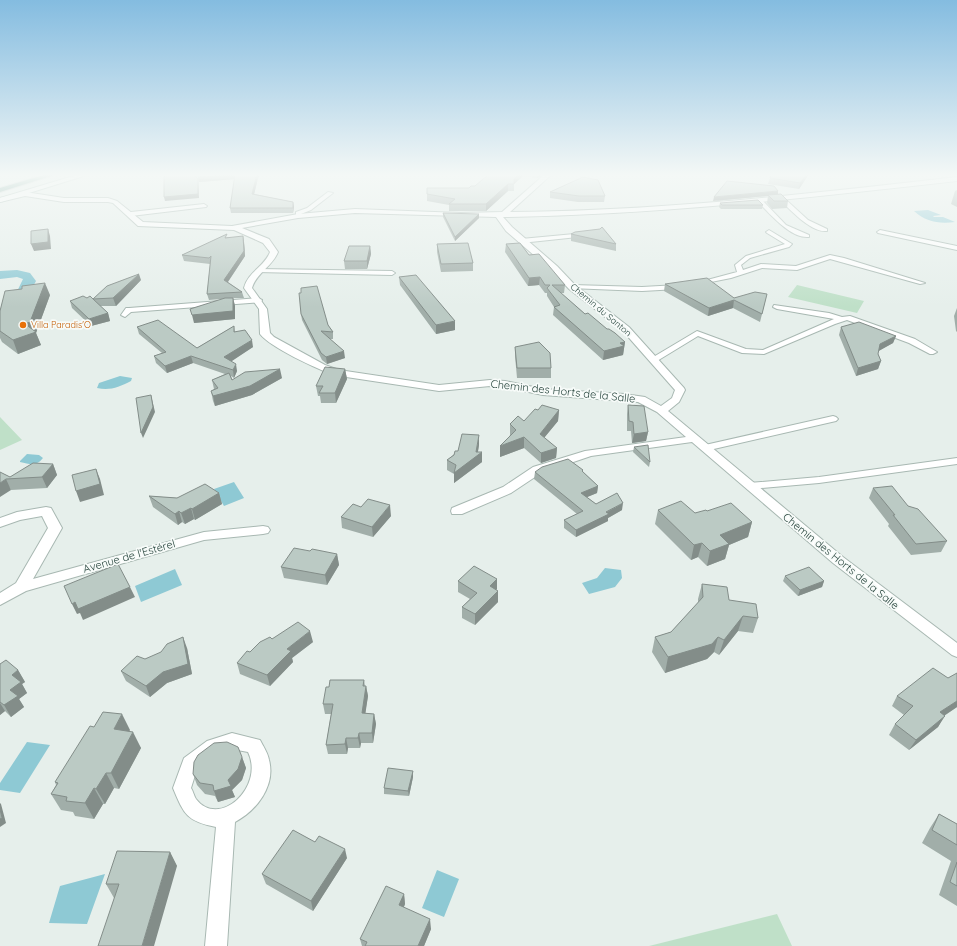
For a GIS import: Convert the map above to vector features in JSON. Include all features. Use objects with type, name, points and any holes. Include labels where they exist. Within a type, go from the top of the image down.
[{"type":"street","points":[[135,218],[141,224],[149,226],[232,228],[286,218]]},
{"type":"street","name":"Chemin du Santon","points":[[504,218],[521,241],[554,268],[572,287],[626,329],[680,390],[679,396],[675,402],[661,410]]},
{"type":"street","name":"Chemin des Horts de la Salle","points":[[232,228],[255,235],[266,241],[272,246],[274,252],[273,258],[251,277],[249,282],[250,292],[258,300],[263,309],[265,334],[320,367],[337,373],[439,388],[490,383],[505,384],[543,392],[641,399],[661,410],[693,439],[838,560],[957,651]]},
{"type":"street","points":[[457,511],[507,490],[537,470],[589,453],[693,439]]},
{"type":"street","points":[[0,523],[17,516],[46,511],[55,528],[21,586]]},
{"type":"street","name":"Avenue de l'Estérel","points":[[0,600],[21,586],[204,536],[263,530]]},
{"type":"street","points":[[232,741],[254,745],[261,762],[259,785],[246,807],[226,817],[206,817],[190,806],[182,788],[190,764],[213,746],[232,741]]},
{"type":"street","points":[[216,946],[226,817]]},
{"type":"lane","points":[[776,218],[784,226],[807,236]]},
{"type":"lane","points":[[803,218],[825,230]]},
{"type":"lane","points":[[741,273],[738,265],[748,257],[787,246],[789,244],[769,232]]},
{"type":"lane","points":[[880,232],[957,248]]},
{"type":"lane","points":[[521,241],[589,235]]},
{"type":"lane","points":[[572,287],[642,289],[688,285],[741,273],[761,266],[797,268],[830,257],[842,259],[922,283]]},
{"type":"lane","points":[[259,271],[392,273]]},
{"type":"lane","points":[[125,315],[129,310],[258,300]]},
{"type":"lane","points":[[776,307],[829,315],[840,319]]},
{"type":"lane","points":[[654,359],[697,333],[745,351],[764,352],[840,319],[847,318],[865,323],[933,352]]},
{"type":"lane","points":[[704,448],[833,419]]},
{"type":"lane","points":[[749,486],[819,480],[957,461]]},
{"type":"green space","points":[[797,285],[864,301],[857,313],[788,297]]},
{"type":"green space","points":[[0,417],[22,440],[0,450]]},
{"type":"green space","points":[[777,914],[792,946],[649,946]]},
{"type":"water","points":[[923,218],[946,218],[955,222],[944,223]]},
{"type":"water","points":[[120,376],[132,378],[131,381],[114,388],[97,388],[99,383]]},
{"type":"water","points":[[27,454],[39,455],[43,458],[35,464],[20,462]]},
{"type":"water","points":[[234,482],[244,498],[224,506],[214,489]]},
{"type":"water","points":[[605,568],[621,570],[622,578],[615,587],[589,594],[582,583],[597,578]]},
{"type":"water","points":[[175,569],[182,585],[141,602],[135,586]]},
{"type":"water","points":[[27,742],[50,745],[20,793],[0,790],[0,783]]},
{"type":"water","points":[[437,870],[459,879],[444,917],[422,908]]},
{"type":"water","points":[[105,874],[87,924],[49,923],[60,886]]},
{"type":"building","points":[[446,218],[475,218],[455,237]]},
{"type":"building","points":[[602,227],[616,244],[571,234],[575,232],[600,229]]},
{"type":"building","points":[[48,229],[48,242],[31,244],[31,231]]},
{"type":"building","points":[[227,234],[225,238],[243,236],[244,251],[224,280],[242,292],[207,294],[211,256],[209,258],[182,255]]},
{"type":"building","points":[[468,243],[473,263],[441,264],[437,244]]},
{"type":"building","points":[[520,243],[529,255],[539,254],[565,285],[552,285],[585,314],[588,313],[607,329],[615,333],[625,342],[620,343],[624,346],[604,351],[554,307],[560,305],[547,288],[550,285],[545,285],[540,277],[529,278],[506,244]]},
{"type":"building","points":[[349,246],[370,246],[367,261],[344,261]]},
{"type":"building","points":[[139,274],[113,298],[93,299],[107,286]]},
{"type":"building","points":[[416,275],[455,321],[436,325],[399,277]]},
{"type":"building","points":[[707,278],[734,298],[755,292],[767,294],[762,314],[734,300],[709,308],[665,284]]},
{"type":"building","points":[[45,283],[30,322],[25,324],[36,332],[13,340],[0,331],[0,311],[5,291],[22,289],[22,286]]},
{"type":"building","points":[[317,286],[328,325],[333,332],[321,331],[344,351],[326,357],[321,353],[301,314],[299,293],[301,293],[301,288]]},
{"type":"building","points":[[83,296],[87,298],[90,296],[108,313],[89,319],[70,301]]},
{"type":"building","points":[[225,298],[233,298],[233,311],[192,315],[190,309]]},
{"type":"building","points":[[158,320],[197,348],[234,326],[234,332],[245,330],[252,340],[224,357],[236,364],[233,370],[191,356],[165,366],[154,356],[166,352],[137,327]]},
{"type":"building","points":[[859,322],[896,336],[880,344],[878,354],[881,361],[858,368],[841,327]]},
{"type":"building","points":[[539,342],[550,353],[551,368],[517,368],[515,347]]},
{"type":"building","points":[[325,367],[345,369],[335,393],[319,393],[323,386],[316,386]]},
{"type":"building","points":[[280,369],[250,386],[213,396],[211,391],[218,388],[212,380],[229,373],[232,380],[245,372]]},
{"type":"building","points":[[151,395],[153,407],[141,433],[136,398]]},
{"type":"building","points":[[542,405],[559,410],[540,434],[557,448],[541,453],[524,437],[500,446],[516,430],[510,424],[518,416],[524,421],[535,409],[538,410]]},
{"type":"building","points":[[628,405],[644,406],[648,432],[634,434],[633,422],[629,421]]},
{"type":"building","points":[[462,434],[479,435],[476,452],[482,452],[454,473],[456,465],[447,460],[454,455],[455,451],[458,451]]},
{"type":"building","points":[[648,445],[650,462],[634,447]]},
{"type":"building","points":[[568,459],[583,470],[582,471],[598,486],[581,493],[596,504],[617,493],[623,503],[606,512],[609,514],[576,530],[564,520],[583,511],[535,472],[542,467]]},
{"type":"building","points":[[33,463],[53,464],[42,477],[6,479],[0,483],[0,472],[10,477]]},
{"type":"building","points":[[96,469],[100,484],[76,491],[72,475]]},
{"type":"building","points":[[205,484],[219,493],[192,509],[191,508],[181,513],[179,511],[175,514],[149,496],[177,498]]},
{"type":"building","points":[[892,486],[908,506],[918,509],[947,541],[916,544],[873,488]]},
{"type":"building","points":[[368,499],[390,505],[372,527],[341,517],[353,504],[361,507]]},
{"type":"building","points":[[681,501],[695,513],[707,511],[731,503],[752,522],[720,535],[729,544],[710,551],[702,543],[694,545],[658,510]]},
{"type":"building","points":[[294,548],[310,551],[312,549],[337,554],[325,575],[281,567]]},
{"type":"building","points":[[118,564],[130,587],[78,609],[75,602],[72,604],[64,586]]},
{"type":"building","points":[[474,566],[497,579],[490,586],[498,591],[475,614],[462,607],[477,593],[458,581]]},
{"type":"building","points":[[809,567],[824,581],[800,590],[785,576]]},
{"type":"building","points":[[702,584],[727,587],[729,600],[756,604],[758,618],[743,616],[724,640],[718,637],[712,644],[668,657],[655,637],[671,632],[703,597]]},
{"type":"building","points":[[298,622],[310,631],[287,649],[291,651],[267,675],[237,663],[247,651],[250,652],[260,642],[270,637],[272,639]]},
{"type":"building","points":[[183,637],[188,664],[163,672],[146,686],[121,671],[137,656],[145,659],[161,652],[167,644]]},
{"type":"building","points":[[6,660],[18,670],[12,675],[21,682],[10,690],[18,696],[4,705],[0,702],[0,664]]},
{"type":"building","points":[[933,668],[948,678],[957,673],[957,701],[940,712],[945,716],[916,740],[895,724],[913,706],[897,696]]},
{"type":"building","points":[[330,680],[364,680],[363,686],[366,686],[362,713],[374,714],[372,733],[359,733],[358,738],[346,738],[345,744],[326,745],[333,704],[323,704],[326,687],[329,687]]},
{"type":"building","points":[[103,712],[122,714],[114,729],[133,732],[111,773],[106,773],[96,789],[94,788],[85,803],[66,801],[67,797],[51,794],[58,783],[55,782],[90,726],[94,727]]},
{"type":"building","points":[[227,742],[238,747],[242,757],[238,769],[228,780],[231,786],[214,791],[213,785],[200,783],[193,774],[194,762],[198,755],[214,743]]},
{"type":"building","points":[[388,768],[413,771],[408,791],[384,788]]},
{"type":"building","points":[[939,814],[957,824],[957,845],[932,830]]},
{"type":"building","points":[[293,830],[315,842],[319,836],[345,849],[311,901],[262,874]]},
{"type":"building","points":[[117,851],[170,852],[142,946],[98,946],[119,884],[106,884]]},
{"type":"building","points":[[957,862],[957,886],[950,882]]},
{"type":"building","points":[[386,886],[404,894],[399,905],[430,919],[418,946],[365,946],[367,942],[360,939]]},
{"type":"waterway","points":[[0,275],[22,274],[28,278],[30,281],[18,302]]},
{"type":"place","name":"Villa Paradis'O","points":[[23,325]]}]
